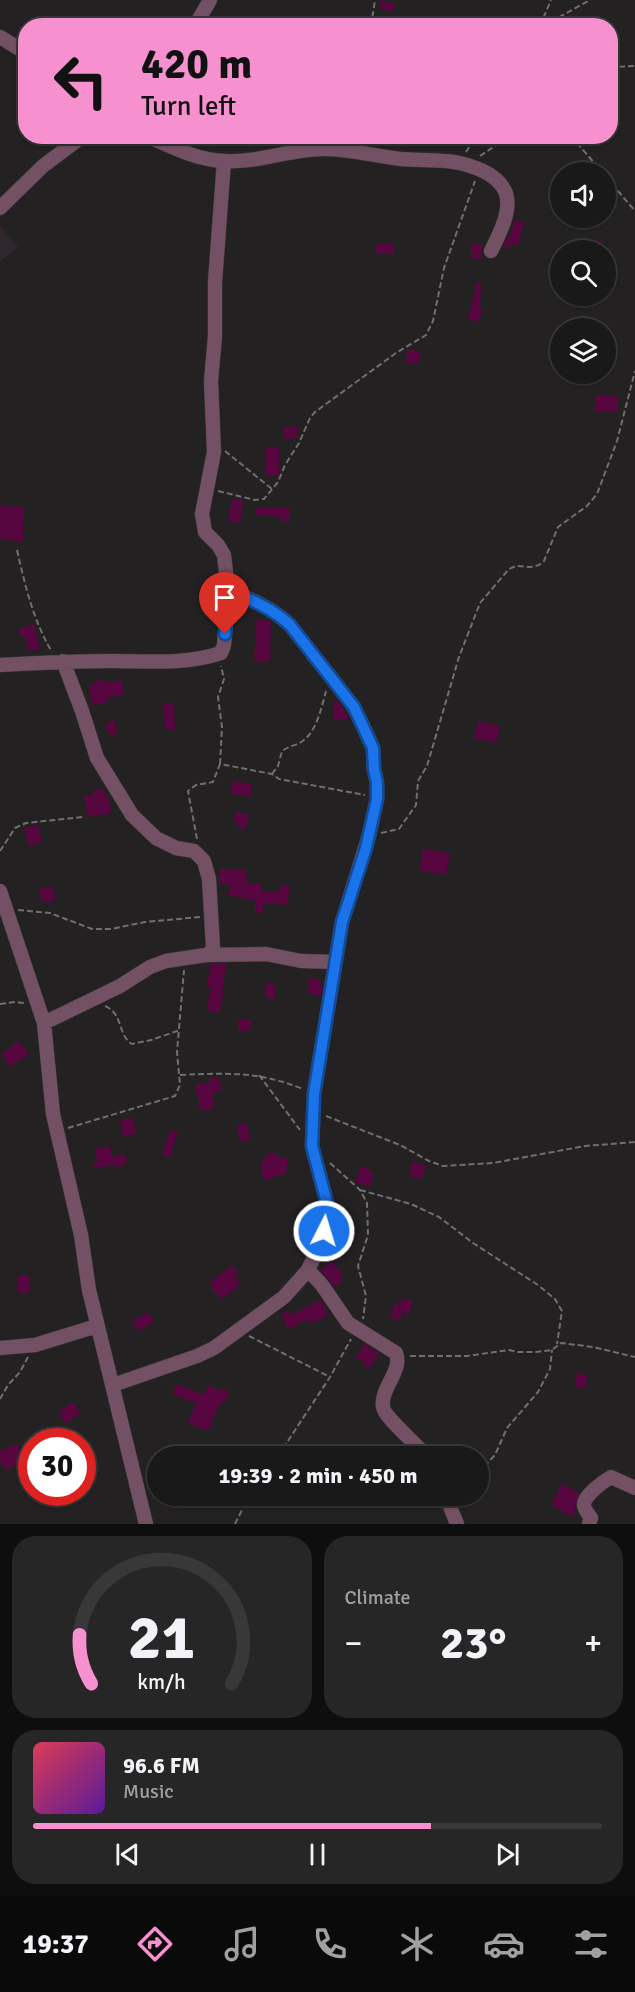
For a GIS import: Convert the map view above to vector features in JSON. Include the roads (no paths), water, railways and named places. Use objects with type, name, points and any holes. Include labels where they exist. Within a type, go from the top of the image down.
[{"type":"street","points":[[200,18],[210,0]]},
{"type":"street","points":[[0,37],[18,48]]},
{"type":"street","points":[[0,208],[43,166],[72,144]]},
{"type":"street","points":[[166,144],[192,155],[224,162],[271,158],[324,149],[469,166],[497,181],[505,192],[508,203],[502,227],[491,251]]},
{"type":"street","points":[[0,665],[60,662],[177,662],[198,660],[221,653],[224,645],[228,590],[222,550],[205,532],[202,514],[214,452],[211,381],[215,282],[224,162]]},
{"type":"street","points":[[113,1385],[214,1348],[284,1297],[308,1270],[328,1218],[328,1207],[312,1146],[314,1094],[347,900],[370,832],[377,799],[375,761],[370,740],[354,707],[290,625],[263,605],[228,590]]},
{"type":"street","points":[[60,662],[82,711],[97,758],[132,815],[156,838],[176,848],[194,851],[208,870],[213,947],[206,955]]},
{"type":"street","points":[[0,891],[44,1023],[48,1049],[49,1085],[81,1235],[89,1290],[146,1524]]},
{"type":"street","points":[[44,1023],[120,986],[150,967],[166,961],[206,955],[266,954],[301,961],[335,962]]},
{"type":"street","points":[[308,1270],[329,1294],[340,1314],[358,1330],[393,1350],[398,1356],[382,1408],[386,1415],[417,1446]]},
{"type":"street","points":[[0,1348],[35,1345],[97,1326]]},
{"type":"street","points":[[589,1524],[591,1518],[584,1504],[588,1495],[602,1482],[611,1477],[635,1488]]},
{"type":"street","points":[[450,1506],[457,1524]]}]
